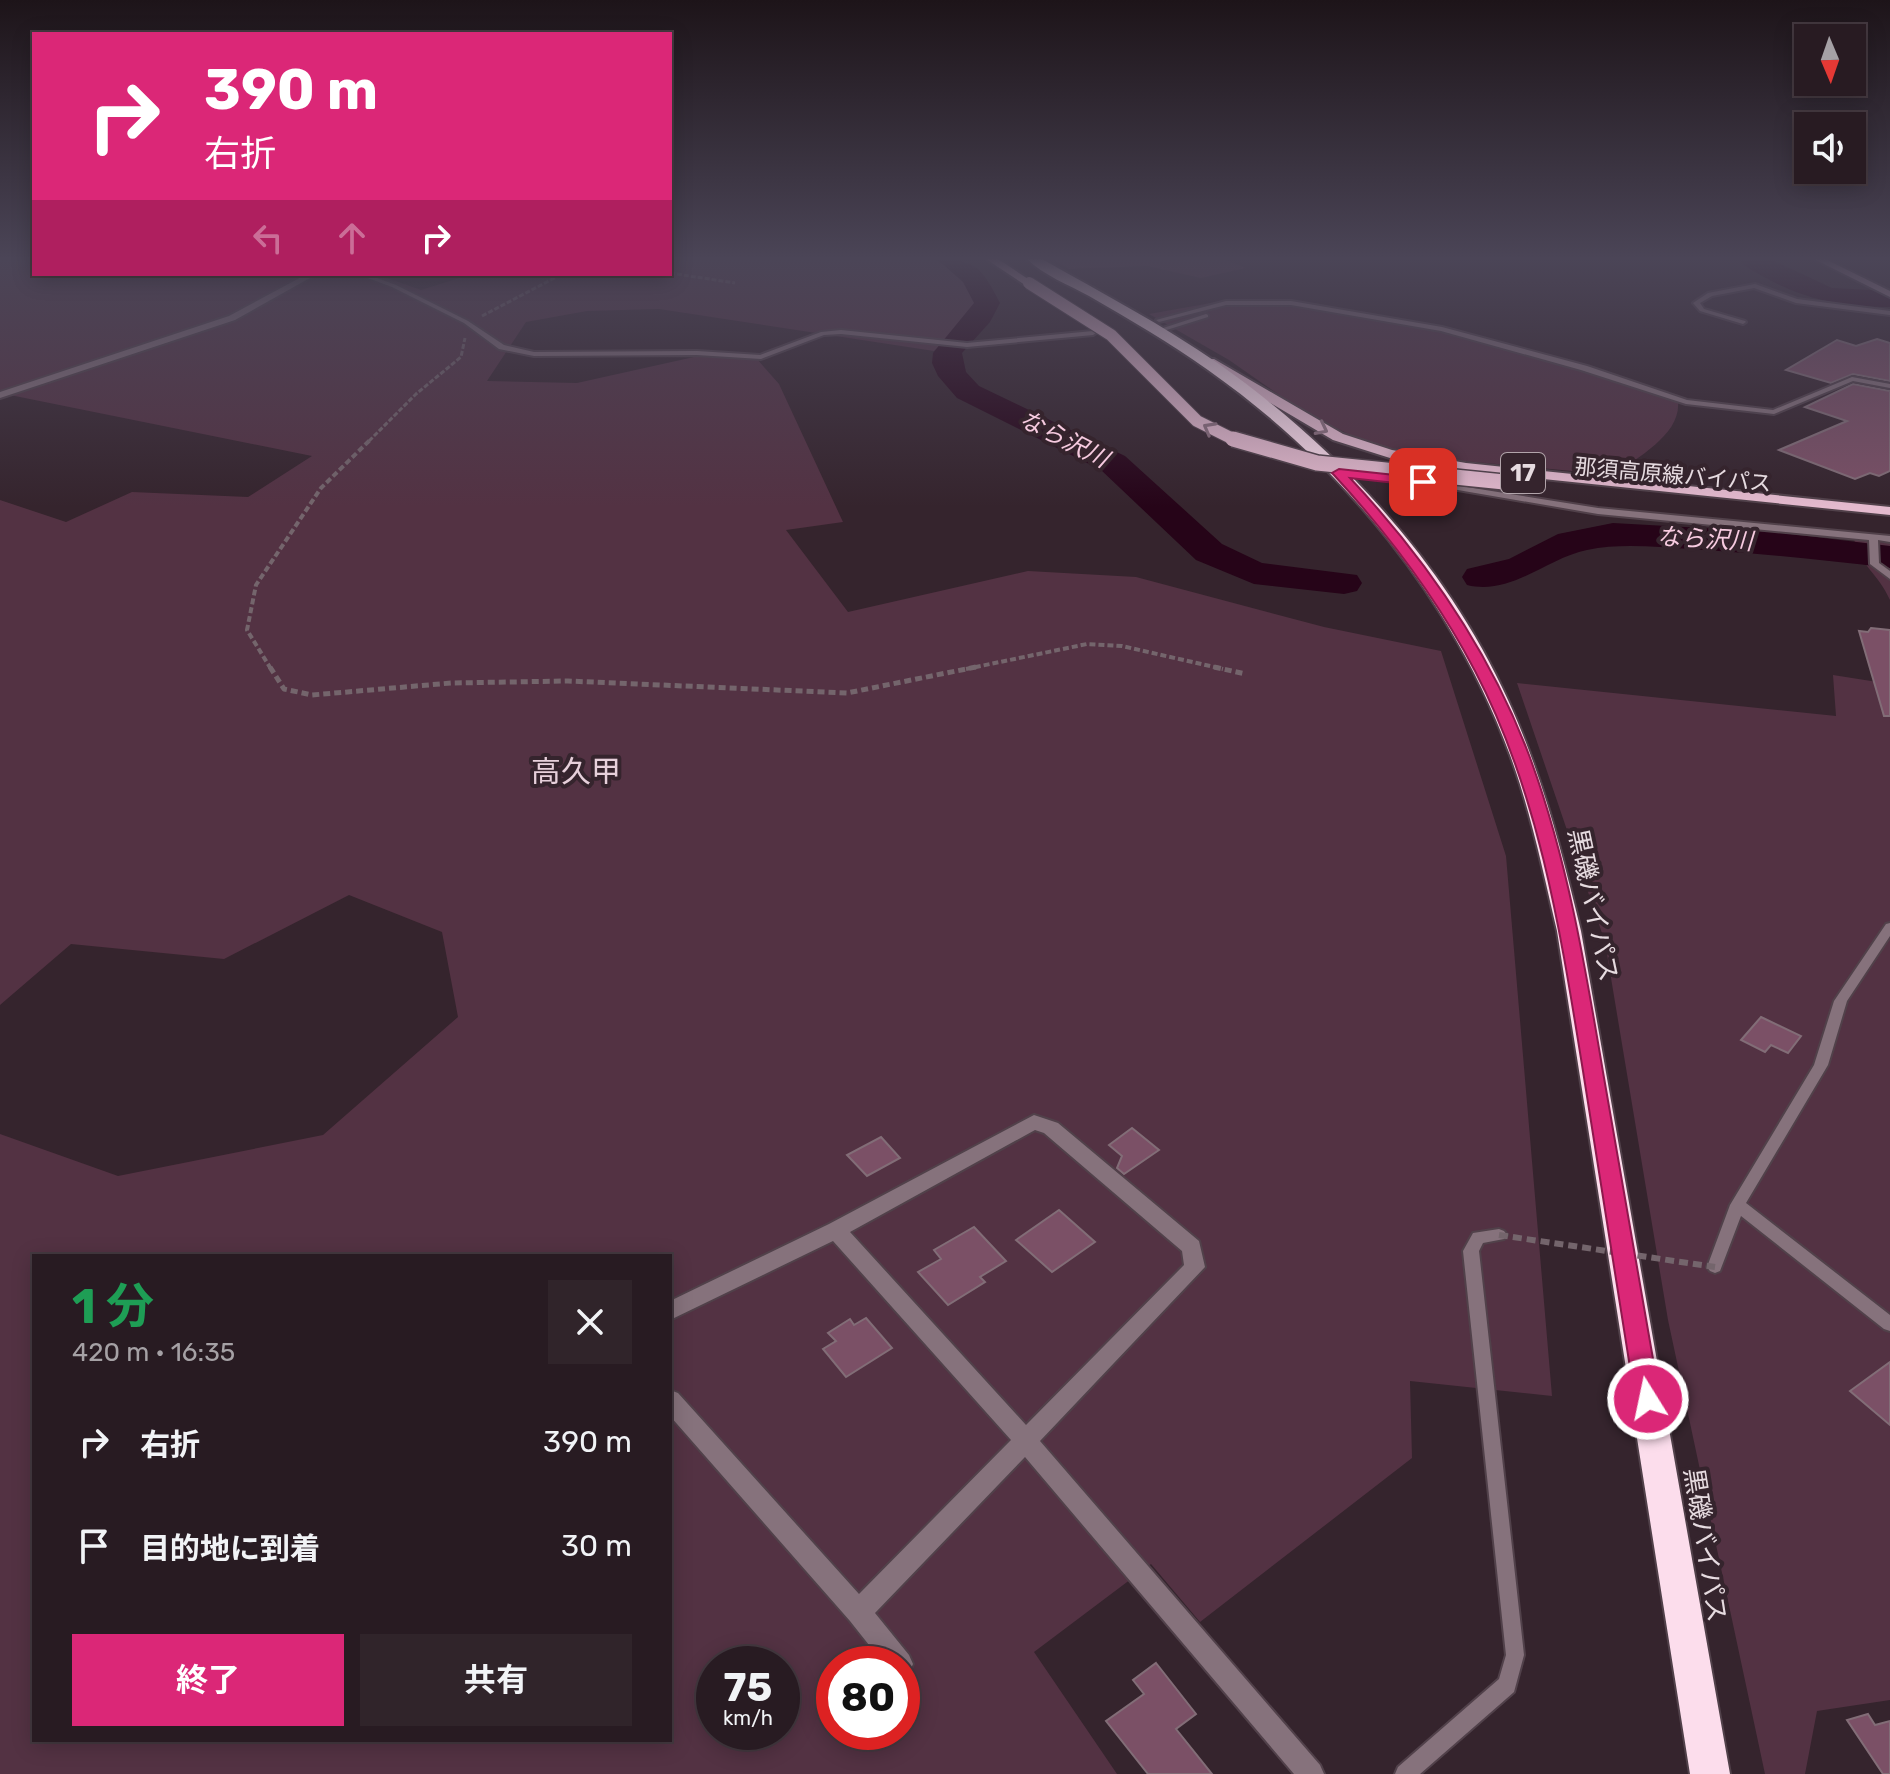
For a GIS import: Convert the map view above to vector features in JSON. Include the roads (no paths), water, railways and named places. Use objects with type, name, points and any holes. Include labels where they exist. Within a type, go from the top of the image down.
[{"type":"highway","name":"黒磯バイパス","points":[[1176,342],[1266,406],[1339,473],[1385,523],[1429,582],[1483,671],[1520,753],[1541,818],[1569,931],[1710,1774]]},
{"type":"main road","name":"那須高原線バイパス","points":[[1118,342],[1197,421],[1237,441],[1317,463],[1890,514]]},
{"type":"main road","name":"那須高原線バイパス","points":[[1182,347],[1317,427],[1390,454],[1466,467],[1890,514]]},
{"type":"street","points":[[0,395],[160,342]]},
{"type":"street","points":[[672,1310],[836,1230],[1034,1122],[1051,1128],[1192,1247],[1195,1267],[859,1612]]},
{"type":"street","points":[[836,1230],[1026,1441],[1311,1774]]},
{"type":"street","points":[[672,1402],[886,1646]]},
{"type":"lane","points":[[499,342],[515,351],[562,355],[697,353],[761,357],[800,342]]},
{"type":"lane","points":[[942,342],[967,345],[1001,342]]},
{"type":"lane","points":[[1489,342],[1704,406],[1774,412],[1852,379],[1890,386]]},
{"type":"lane","points":[[1339,473],[1423,482],[1598,511],[1874,541],[1890,539]]},
{"type":"lane","points":[[1874,541],[1875,564],[1890,576]]},
{"type":"lane","points":[[1715,1267],[1737,1205],[1821,1065],[1841,1001],[1890,927]]},
{"type":"lane","points":[[1737,1205],[1890,1324]]},
{"type":"lane","points":[[1405,1774],[1507,1685],[1515,1655],[1471,1251],[1478,1237],[1499,1235]]},
{"type":"waterway","name":"なら沢川","points":[[955,342],[948,353],[947,363],[953,376],[968,392],[1113,463],[1209,552],[1254,573],[1344,583]]},
{"type":"waterway","name":"なら沢川","points":[[1480,577],[1521,567],[1571,542],[1613,534],[1774,543],[1890,557]]},
{"type":"district","name":"高久甲","points":[[576,772]]}]
